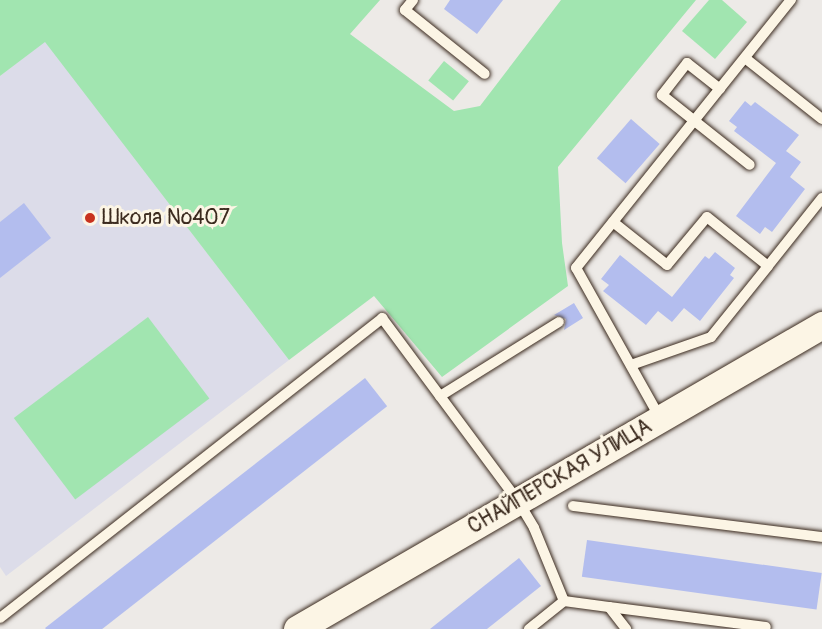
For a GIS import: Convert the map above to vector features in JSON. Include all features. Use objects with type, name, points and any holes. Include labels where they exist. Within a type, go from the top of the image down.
[{"type":"street","name":"СНАЙПЕРСКАЯ УЛИЦА","points":[[297,629],[822,325]]},
{"type":"lane","points":[[413,0],[405,10],[485,74]]},
{"type":"lane","points":[[660,418],[576,268],[791,0]]},
{"type":"lane","points":[[745,58],[822,119]]},
{"type":"lane","points":[[720,89],[687,63],[662,96],[750,165]]},
{"type":"lane","points":[[631,365],[711,337],[822,198]]},
{"type":"lane","points":[[613,222],[667,265],[706,218],[768,266]]},
{"type":"lane","points":[[0,618],[382,318],[518,501],[534,528],[564,601]]},
{"type":"lane","points":[[440,396],[559,322]]},
{"type":"lane","points":[[573,506],[822,537]]},
{"type":"lane","points":[[529,629],[564,601],[766,627]]},
{"type":"lane","points":[[609,607],[626,629]]},
{"type":"shaded area","name":"Школа №407","points":[[45,41],[289,360],[6,576],[0,567],[0,76]]},
{"type":"green space","points":[[0,0],[380,0],[350,34],[454,111],[480,106],[561,0],[696,0],[558,167],[562,243],[568,286],[442,377],[374,296],[289,360],[45,42],[0,76]]},
{"type":"green space","points":[[709,0],[722,0],[747,22],[715,59],[682,31]]},
{"type":"green space","points":[[444,61],[469,81],[453,101],[428,80]]},
{"type":"green space","points":[[148,317],[209,398],[75,500],[14,418]]},
{"type":"building","points":[[450,0],[503,0],[477,34],[444,9]]},
{"type":"building","points":[[745,101],[751,106],[755,102],[799,135],[786,151],[801,162],[790,177],[805,189],[772,232],[765,227],[760,234],[736,216],[776,163],[734,131],[737,127],[729,121]]},
{"type":"building","points":[[631,119],[660,144],[626,183],[597,158]]},
{"type":"building","points":[[24,203],[51,238],[0,278],[0,222]]},
{"type":"building","points":[[715,252],[735,268],[730,275],[734,278],[700,321],[684,308],[672,322],[658,311],[646,325],[603,291],[609,285],[601,279],[620,255],[672,297],[705,256],[709,259]]},
{"type":"building","points":[[574,303],[583,318],[564,330],[566,319],[554,315]]},
{"type":"building","points":[[365,378],[387,406],[102,629],[45,628]]},
{"type":"building","points":[[587,540],[822,573],[817,610],[582,577]]},
{"type":"building","points":[[519,558],[541,586],[487,629],[430,629]]},
{"type":"place","name":"Школа №407","points":[[90,218]]}]
